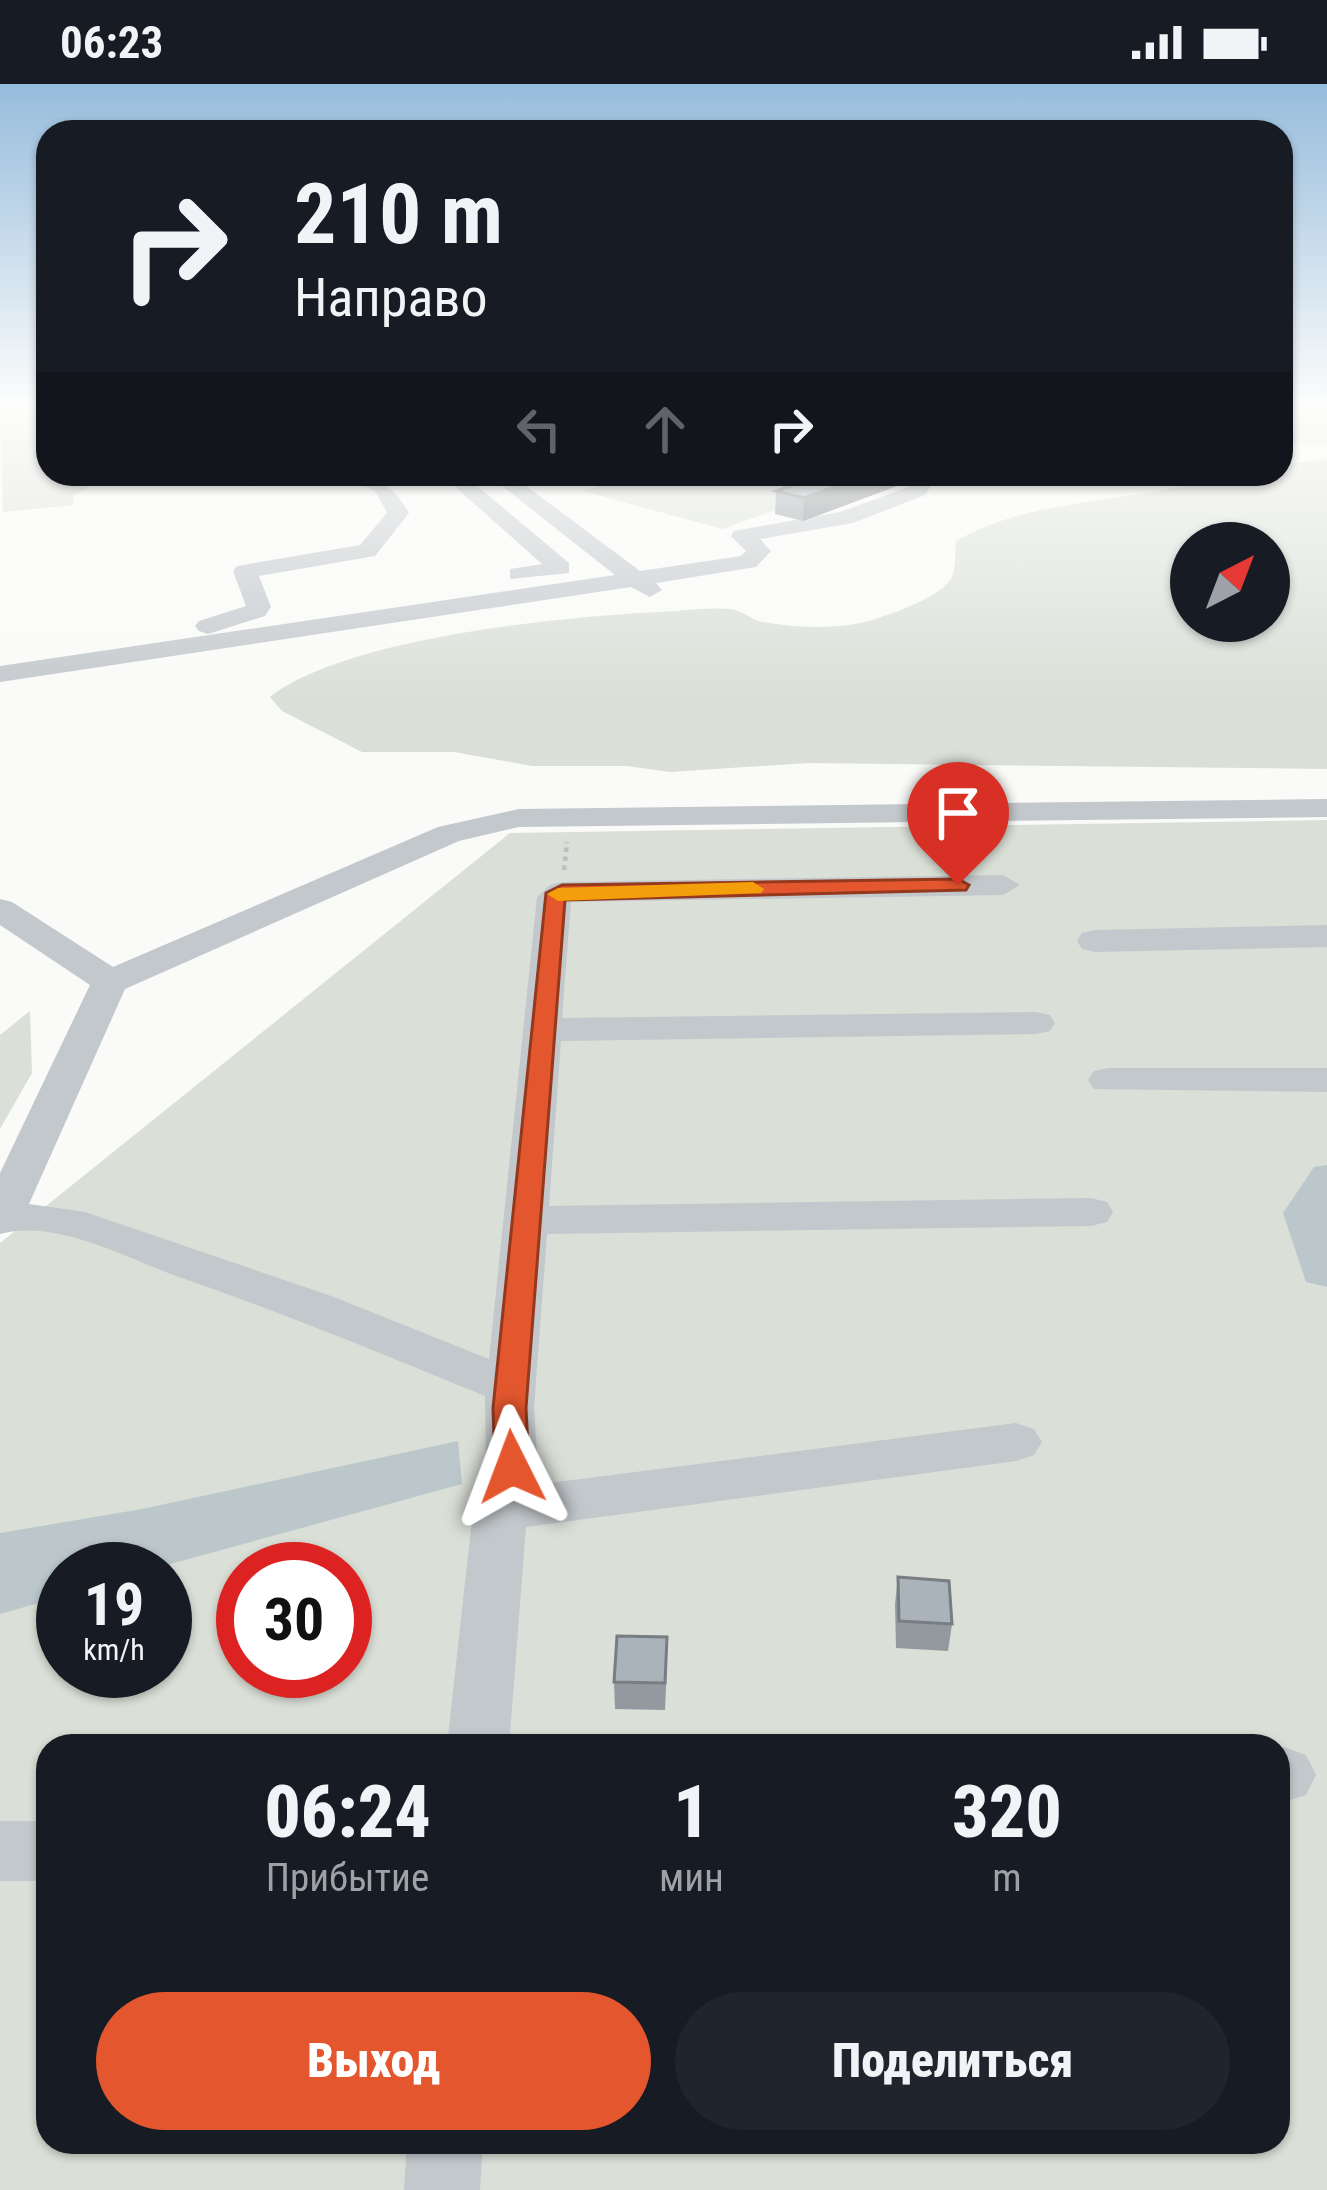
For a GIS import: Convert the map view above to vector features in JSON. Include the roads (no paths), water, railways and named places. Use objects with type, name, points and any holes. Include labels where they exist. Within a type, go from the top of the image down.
[{"type":"street","points":[[256,611],[259,607],[245,571],[367,551],[398,513],[394,506]]},
{"type":"street","points":[[220,640],[208,625],[256,611],[562,568],[489,506]]},
{"type":"street","points":[[540,506],[666,602]]},
{"type":"street","points":[[0,674],[748,562],[760,551],[742,536],[845,518],[877,506]]},
{"type":"street","points":[[511,1387],[317,1308],[69,1222],[2,1218],[110,982],[449,834],[519,818],[1327,808]]},
{"type":"street","points":[[479,1734],[500,1510],[512,1467],[511,1387],[554,897],[562,892],[1003,885]]},
{"type":"street","points":[[0,909],[110,982]]},
{"type":"street","points":[[1095,941],[1327,936]]},
{"type":"street","points":[[543,1030],[1036,1023]]},
{"type":"street","points":[[1108,1080],[1327,1080]]},
{"type":"street","points":[[526,1220],[1091,1212]]},
{"type":"street","points":[[500,1510],[1016,1442]]},
{"type":"street","points":[[0,1851],[36,1851]]},
{"type":"street","points":[[442,2190],[445,2154]]}]
